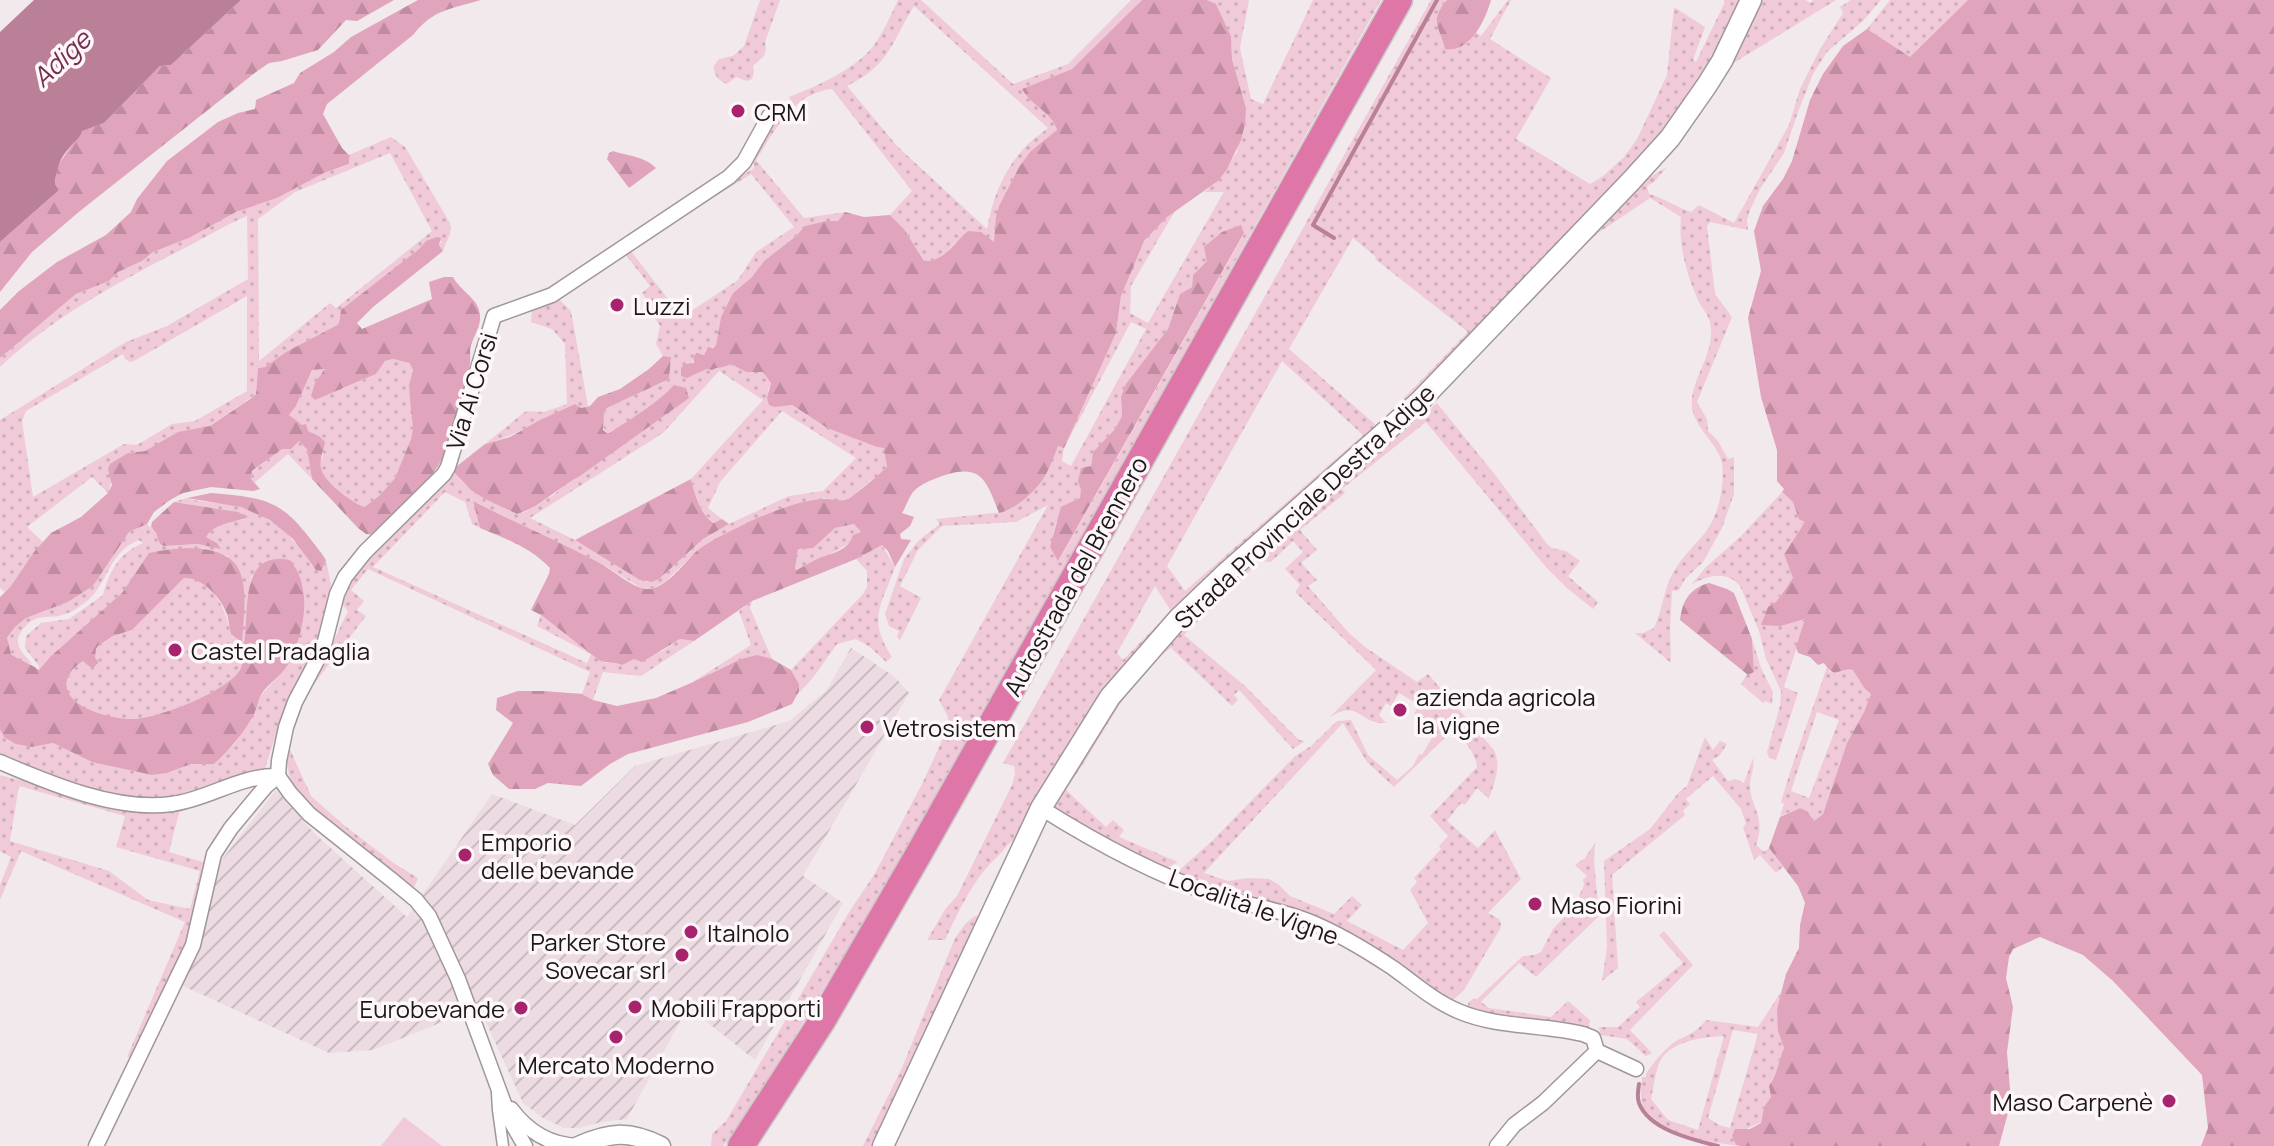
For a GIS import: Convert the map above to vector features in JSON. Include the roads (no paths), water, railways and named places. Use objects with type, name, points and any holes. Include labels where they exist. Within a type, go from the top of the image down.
[{"type":"highway","name":"Autostrada del Brennero","points":[[741,1146],[822,1021],[918,855],[1399,0]]},
{"type":"highway","name":"Autostrada del Brennero","points":[[760,1146],[862,984],[1415,0]]},
{"type":"main road","name":"Strada Provinciale Destra Adige","points":[[883,1146],[1041,808],[1110,697],[1178,619],[1225,574],[1420,401],[1670,138],[1722,61],[1751,0]]},
{"type":"street","name":"Via Ai Corsi","points":[[278,768],[286,727],[295,702],[323,649],[337,594],[345,577],[365,552],[448,467],[494,316],[552,295],[729,177],[744,162],[770,115]]},
{"type":"street","points":[[0,762],[106,801],[141,805],[172,804],[278,768]]},
{"type":"street","points":[[278,768],[290,793],[309,814],[416,900],[429,916],[458,979],[510,1120],[525,1146]]},
{"type":"street","points":[[101,1144],[193,945],[214,854],[278,768]]},
{"type":"street","name":"Località le Vigne","points":[[1041,808],[1182,883],[1274,909],[1334,932],[1459,1011],[1486,1019],[1583,1034],[1593,1038],[1597,1051],[1636,1069]]},
{"type":"street","points":[[1497,1146],[1514,1125],[1543,1103],[1597,1051]]},
{"type":"street","points":[[497,1087],[516,1115],[541,1140],[578,1146],[599,1137],[618,1134],[638,1135],[661,1146]]},
{"type":"street","points":[[497,1087],[503,1146]]},
{"type":"water","name":"Adige","points":[[34,0],[241,0],[171,65],[160,66],[104,123],[82,131],[59,164],[55,184],[59,190],[0,242],[0,32]]},
{"type":"waterway","points":[[1334,238],[1313,225],[1437,0]]},
{"type":"waterway","points":[[1639,1084],[1639,1103],[1652,1120],[1673,1132],[1718,1146]]},
{"type":"place","name":"CRM","points":[[738,111]]},
{"type":"place","name":"Luzzi","points":[[617,305]]},
{"type":"place","name":"Castel Pradaglia","points":[[175,650]]},
{"type":"place","name":"azienda agricola la vigne","points":[[1400,710]]},
{"type":"place","name":"Vetrosistem","points":[[867,727]]},
{"type":"place","name":"Emporio delle bevande","points":[[465,855]]},
{"type":"place","name":"Maso Fiorini","points":[[1535,904]]},
{"type":"place","name":"Italnolo","points":[[691,932]]},
{"type":"place","name":"Parker Store Sovecar srl","points":[[682,955]]},
{"type":"place","name":"Mobili Frapporti","points":[[635,1007]]},
{"type":"place","name":"Eurobevande","points":[[521,1008]]},
{"type":"place","name":"Mercato Moderno","points":[[616,1037]]},
{"type":"place","name":"Maso Carpenè","points":[[2169,1101]]}]
